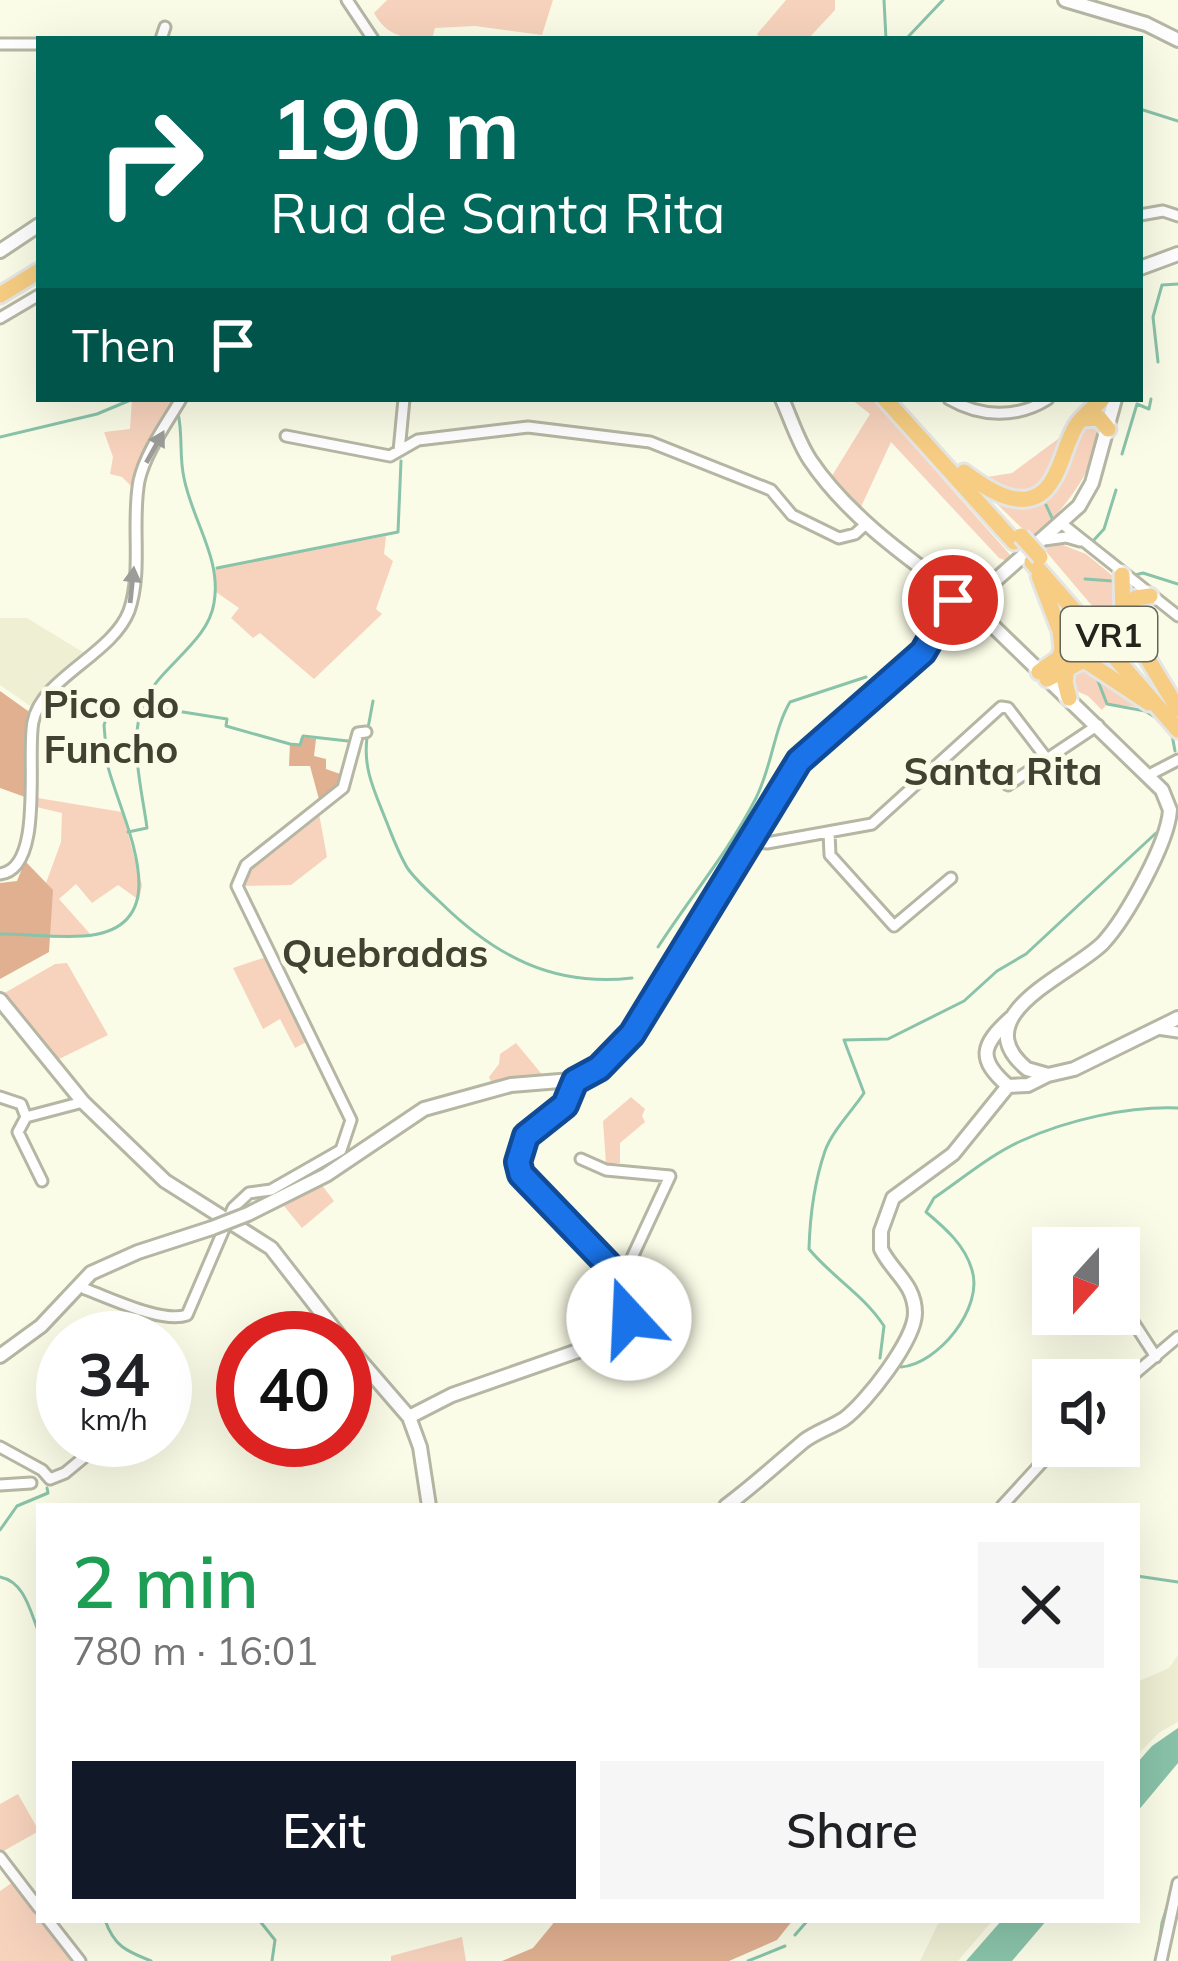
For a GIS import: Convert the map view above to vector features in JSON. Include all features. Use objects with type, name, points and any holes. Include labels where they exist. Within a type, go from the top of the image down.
[{"type":"highway","points":[[0,295],[36,273]]},
{"type":"highway","points":[[0,306],[36,285]]},
{"type":"highway","name":"VR1","points":[[888,402],[1017,539],[1038,553],[1177,718]]},
{"type":"highway","name":"VR1","points":[[901,402],[1017,539]]},
{"type":"highway","points":[[964,472],[998,495],[1016,500],[1041,494],[1082,419],[1099,402]]},
{"type":"highway","points":[[1082,419],[1094,416],[1108,429]]},
{"type":"highway","points":[[1038,553],[1062,644],[1059,658],[1043,676]]},
{"type":"highway","points":[[1122,574],[1121,610],[1177,718]]},
{"type":"highway","points":[[1121,610],[1136,598],[1150,596]]},
{"type":"highway","points":[[1043,676],[1080,661],[1091,663],[1177,718]]},
{"type":"highway","points":[[1067,667],[1070,698]]},
{"type":"street","points":[[347,0],[372,36]]},
{"type":"street","points":[[1065,0],[1146,24],[1178,40]]},
{"type":"street","points":[[0,44],[36,44]]},
{"type":"street","points":[[1143,215],[1178,216]]},
{"type":"street","points":[[0,251],[36,227]]},
{"type":"street","points":[[1143,267],[1178,254]]},
{"type":"street","points":[[0,318],[36,297]]},
{"type":"street","points":[[0,874],[19,865],[32,806],[33,722],[40,704],[87,662],[129,611],[140,478],[180,402]]},
{"type":"street","points":[[398,451],[404,402]]},
{"type":"street","points":[[783,402],[811,462],[866,524],[971,598],[1043,676],[1162,790],[1170,810],[1145,874],[1105,941],[1030,996],[986,1049],[987,1064],[1014,1086]]},
{"type":"street","points":[[956,402],[999,414],[1041,402]]},
{"type":"street","points":[[0,1356],[41,1325],[91,1273],[248,1214],[326,1174],[424,1109],[511,1085],[575,1081],[599,1068],[632,1034],[799,761],[923,652],[971,598],[1068,532],[1074,511],[1092,483],[1114,402]]},
{"type":"street","points":[[286,436],[390,455],[418,440],[528,427],[650,442],[771,490],[791,515],[839,538],[855,534],[866,524]]},
{"type":"street","points":[[1068,532],[1178,616]]},
{"type":"street","points":[[747,841],[767,843],[872,824],[1001,707],[1008,708],[1047,759]]},
{"type":"street","points":[[1008,785],[1098,725]]},
{"type":"street","points":[[85,1289],[163,1316],[187,1315],[227,1220],[250,1192],[285,1183],[341,1150],[348,1139],[351,1120],[237,886],[246,865],[343,788],[358,733],[366,732]]},
{"type":"street","points":[[1147,776],[1177,760]]},
{"type":"street","points":[[829,832],[830,855],[894,926],[951,878]]},
{"type":"street","points":[[0,1000],[83,1102],[165,1181],[271,1248],[320,1311]]},
{"type":"street","points":[[1012,1018],[1010,1049],[1025,1068],[1048,1075]]},
{"type":"street","points":[[1014,1086],[1074,1069],[1178,1018]]},
{"type":"street","points":[[1157,1029],[1178,1032]]},
{"type":"street","points":[[729,1503],[806,1439],[854,1410],[909,1337],[915,1314],[913,1297],[881,1249],[892,1198],[953,1154],[1025,1068]]},
{"type":"street","points":[[409,1417],[454,1394],[612,1339],[625,1325],[631,1311],[622,1279],[521,1174],[518,1162],[526,1136],[565,1105],[575,1081]]},
{"type":"street","points":[[0,1097],[21,1103],[26,1117]]},
{"type":"street","points":[[42,1181],[18,1132],[26,1117],[83,1102]]},
{"type":"street","points":[[581,1159],[605,1170],[670,1176]]},
{"type":"street","points":[[622,1279],[679,1164]]},
{"type":"street","points":[[1140,1332],[1156,1357]]},
{"type":"street","points":[[1140,1370],[1178,1337]]},
{"type":"street","points":[[372,1374],[409,1417],[428,1503]]},
{"type":"street","points":[[0,1447],[36,1467]]},
{"type":"street","points":[[37,1467],[49,1483],[72,1467]]},
{"type":"street","points":[[1005,1503],[1038,1467]]},
{"type":"street","points":[[0,1485],[31,1483]]},
{"type":"street","points":[[0,1858],[36,1904]]},
{"type":"street","points":[[1161,1961],[1178,1882]]},
{"type":"street","points":[[50,1923],[80,1961]]},
{"type":"shaded area","points":[[387,0],[553,0],[542,35],[475,26],[435,28],[433,36],[403,36],[391,32],[374,13]]},
{"type":"shaded area","points":[[786,0],[835,0],[835,10],[811,36],[757,34]]},
{"type":"shaded area","points":[[132,402],[179,403],[138,493],[122,477],[110,474],[113,457],[104,432],[130,429]]},
{"type":"shaded area","points":[[855,402],[875,402],[1012,557],[1007,561],[999,558],[891,442],[860,509],[830,479],[870,414]]},
{"type":"shaded area","points":[[1093,426],[1101,431],[1083,477],[1033,539],[996,503],[1015,507],[1041,499],[1057,477],[1076,432]]},
{"type":"shaded area","points":[[1062,436],[1051,469],[1032,488],[1008,495],[981,478],[1012,473]]},
{"type":"shaded area","points":[[386,536],[384,554],[393,561],[376,609],[382,614],[314,679],[260,633],[253,638],[231,618],[239,608],[216,592],[215,569]]},
{"type":"shaded area","points":[[1058,543],[1086,554],[1119,581],[1119,593],[1155,680],[1043,548]]},
{"type":"shaded area","points":[[0,618],[27,618],[91,657],[43,692],[33,708],[0,685]]},
{"type":"shaded area","points":[[1087,667],[1154,713],[1107,704],[1102,710],[1072,689],[1069,673]]},
{"type":"shaded area","points":[[0,691],[28,711],[25,797],[0,788]]},
{"type":"shaded area","points":[[301,737],[316,739],[314,756],[326,759],[326,769],[343,775],[344,780],[320,803],[310,766],[289,766],[290,743],[299,744]]},
{"type":"shaded area","points":[[32,797],[122,812],[142,885],[139,900],[118,885],[92,903],[76,884],[59,899],[92,936],[49,937],[52,891],[46,883],[61,842],[62,813],[32,806]]},
{"type":"shaded area","points":[[318,808],[327,857],[291,885],[237,886],[240,873]]},
{"type":"shaded area","points":[[25,861],[53,890],[49,952],[0,979],[0,883],[17,881]]},
{"type":"shaded area","points":[[272,955],[312,1039],[295,1048],[280,1019],[263,1029],[233,968]]},
{"type":"shaded area","points":[[67,963],[108,1035],[55,1061],[1,995],[55,964]]},
{"type":"shaded area","points":[[516,1043],[545,1078],[492,1083],[489,1077],[500,1054]]},
{"type":"shaded area","points":[[631,1097],[645,1109],[645,1122],[620,1143],[620,1163],[606,1164],[603,1121]]},
{"type":"shaded area","points":[[321,1184],[334,1201],[302,1228],[284,1206]]},
{"type":"shaded area","points":[[1178,1655],[1178,1722],[1140,1752],[1140,1681],[1169,1668]]},
{"type":"shaded area","points":[[1178,1728],[1178,1763],[1140,1808],[1140,1760]]},
{"type":"shaded area","points":[[18,1794],[36,1833],[0,1853],[0,1804]]},
{"type":"shaded area","points":[[16,1880],[36,1906],[36,1923],[49,1923],[79,1961],[0,1961],[0,1891]]},
{"type":"shaded area","points":[[554,1923],[791,1923],[777,1940],[729,1961],[502,1961],[533,1948]]},
{"type":"shaded area","points":[[939,1923],[990,1923],[958,1961],[920,1961]]},
{"type":"shaded area","points":[[999,1923],[1044,1923],[1012,1961],[966,1961]]},
{"type":"shaded area","points":[[462,1937],[466,1961],[391,1961],[391,1956]]},
{"type":"waterway","points":[[884,0],[886,36]]},
{"type":"waterway","points":[[909,36],[943,0]]},
{"type":"waterway","points":[[1143,110],[1178,121]]},
{"type":"waterway","points":[[1158,362],[1153,317],[1162,285],[1178,284]]},
{"type":"waterway","points":[[1122,454],[1137,404],[1149,409],[1151,399]]},
{"type":"waterway","points":[[0,437],[97,414],[126,402]]},
{"type":"waterway","points":[[128,832],[147,828],[136,746],[145,700],[203,630],[214,603],[214,571],[184,478],[178,413]]},
{"type":"waterway","points":[[217,568],[398,532],[401,461]]},
{"type":"waterway","points":[[1093,541],[1104,529],[1116,490]]},
{"type":"waterway","points":[[1046,505],[1053,520]]},
{"type":"waterway","points":[[1135,575],[1178,584]]},
{"type":"waterway","points":[[1085,579],[1113,581]]},
{"type":"waterway","points":[[658,947],[756,798],[790,702],[866,677]]},
{"type":"waterway","points":[[1098,681],[1107,704],[1145,711],[1158,719]]},
{"type":"waterway","points":[[368,728],[373,701]]},
{"type":"waterway","points":[[107,761],[104,725],[113,702]]},
{"type":"waterway","points":[[145,706],[227,719],[226,726],[290,744],[300,745],[303,736],[348,741]]},
{"type":"waterway","points":[[1172,735],[1175,751]]},
{"type":"waterway","points":[[367,738],[370,779],[401,857],[419,882],[461,921],[527,964],[576,978],[632,978]]},
{"type":"waterway","points":[[0,934],[83,936],[114,929],[131,914],[138,893],[138,868],[107,763],[138,760]]},
{"type":"waterway","points":[[880,1358],[884,1326],[809,1249],[813,1199],[825,1151],[864,1093],[844,1040],[888,1039],[964,1001],[997,971],[1026,954],[1156,833]]},
{"type":"waterway","points":[[901,1367],[915,1364],[943,1345],[971,1301],[974,1285],[965,1253],[926,1212],[934,1198],[998,1153],[1039,1133],[1118,1112],[1178,1108]]},
{"type":"waterway","points":[[0,1530],[17,1506],[48,1493],[47,1488]]},
{"type":"waterway","points":[[1140,1576],[1178,1582]]},
{"type":"waterway","points":[[0,1577],[21,1591],[36,1625]]},
{"type":"waterway","points":[[1157,1959],[1175,1882]]},
{"type":"waterway","points":[[106,1923],[122,1946],[151,1961]]},
{"type":"waterway","points":[[261,1923],[275,1940],[272,1961]]},
{"type":"waterway","points":[[795,1935],[805,1923]]},
{"type":"waterway","points":[[748,1961],[785,1946]]},
{"type":"district","name":"Pico do Funcho","points":[[111,726]]},
{"type":"district","name":"Santa Rita","points":[[1003,770]]},
{"type":"district","name":"Quebradas","points":[[385,952]]},
{"type":"route","points":[[629,1318],[631,1302],[622,1279],[521,1174],[519,1151],[526,1136],[565,1105],[575,1081],[599,1068],[632,1034],[799,761],[923,652],[953,600]]}]
